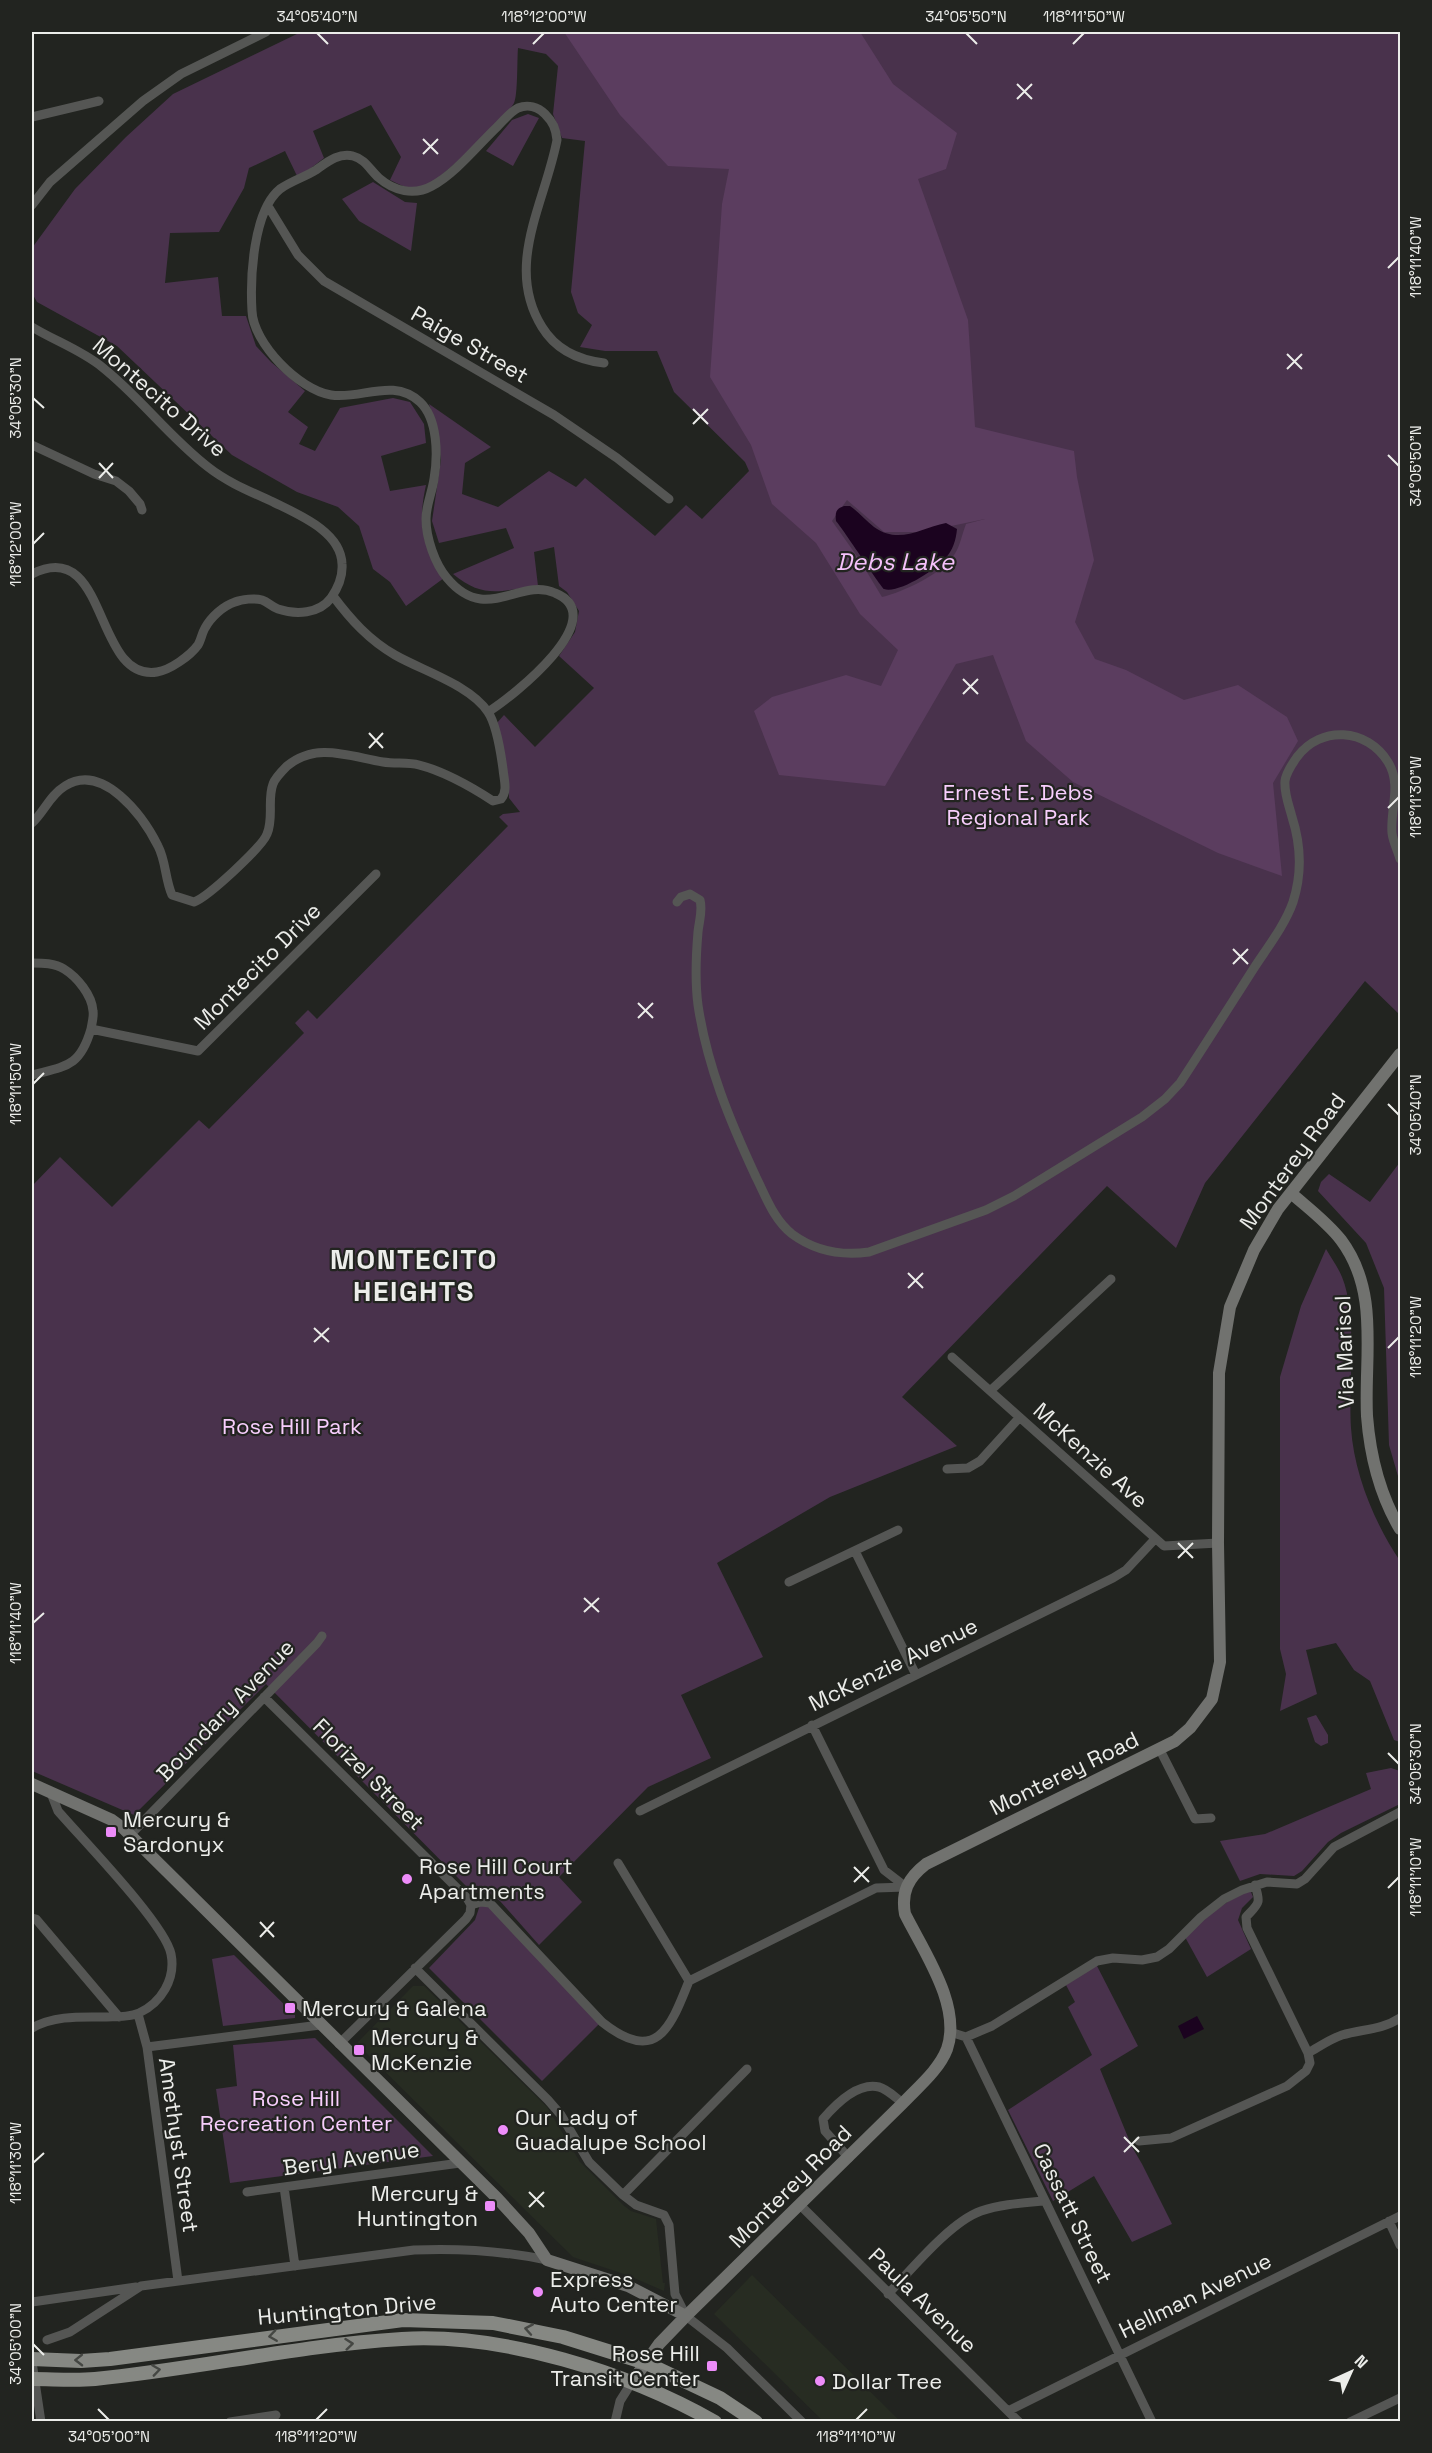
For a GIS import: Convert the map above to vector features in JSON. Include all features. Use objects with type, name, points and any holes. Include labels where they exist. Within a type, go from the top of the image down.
[{"type":"main road","name":"Huntington Drive","points":[[32,2361],[110,2359],[367,2324],[433,2319],[493,2323],[535,2330],[646,2363],[711,2393],[756,2421]]},
{"type":"main road","name":"Huntington Drive","points":[[33,2379],[93,2379],[403,2339],[457,2340],[538,2353],[632,2382],[715,2421]]},
{"type":"street","points":[[32,205],[50,182],[143,101],[181,74],[266,32]]},
{"type":"street","points":[[32,117],[99,101]]},
{"type":"street","points":[[488,712],[542,667],[570,632],[572,610],[563,597],[555,592],[538,591],[498,599],[478,599],[467,595],[446,577],[437,561],[427,532],[427,510],[436,471],[431,420],[423,405],[415,398],[397,390],[384,389],[352,395],[328,395],[309,386],[265,347],[254,326],[252,270],[258,235],[272,197],[288,184],[338,157],[347,155],[363,161],[379,178],[398,190],[414,191],[431,187],[465,158],[512,112],[527,106],[536,108],[552,122],[556,130],[556,140],[527,255],[525,277],[528,299],[538,320],[554,343],[577,357],[604,363]]},
{"type":"street","name":"Paige Street","points":[[268,206],[298,255],[324,281],[554,415],[616,458],[669,499]]},
{"type":"street","name":"Montecito Drive","points":[[32,327],[90,358],[104,369],[174,438],[209,468],[235,484],[297,515],[328,535],[340,552],[342,565],[338,587],[333,596]]},
{"type":"street","points":[[32,445],[94,474],[116,481],[129,491],[142,510]]},
{"type":"street","points":[[32,574],[45,568],[56,567],[77,576],[91,594],[119,652],[129,664],[147,672],[168,668],[179,661],[198,645],[205,627],[214,616],[235,602],[262,600],[275,609],[312,612],[324,607],[333,596],[373,641],[463,690],[476,699],[488,712],[494,725],[505,795],[501,800],[493,801],[460,781],[418,765],[394,764],[329,752],[309,753],[284,769],[273,784],[267,836],[205,898],[194,902],[172,895],[158,846],[131,806],[108,786],[93,780],[79,780],[67,784],[57,791],[32,823]]},
{"type":"street","points":[[677,902],[681,897],[690,894],[700,900],[702,907],[698,932],[698,1003],[704,1040],[729,1117],[774,1214],[792,1233],[810,1245],[837,1253],[851,1254],[869,1252],[986,1210],[1014,1196],[1142,1117],[1165,1099],[1180,1083],[1266,950],[1292,904],[1298,882],[1300,860],[1298,838],[1286,799],[1286,780],[1292,764],[1303,750],[1319,738],[1336,734],[1353,735],[1380,751],[1389,764],[1395,780],[1392,835],[1401,859]]},
{"type":"street","points":[[1392,835],[1401,849]]},
{"type":"street","name":"Montecito Drive","points":[[91,1029],[198,1051],[376,874]]},
{"type":"street","points":[[32,963],[45,963],[63,968],[80,982],[91,999],[94,1011],[85,1050],[76,1059],[62,1067],[32,1075]]},
{"type":"street","name":"Monterey Road","points":[[615,2421],[620,2402],[659,2344],[903,2103],[935,2069],[946,2049],[950,2032],[950,2012],[945,1995],[905,1914],[903,1900],[906,1887],[914,1874],[926,1864],[1160,1750],[1190,1728],[1212,1699],[1220,1662],[1219,1373],[1228,1317],[1242,1275],[1278,1209],[1355,1109],[1401,1054]]},
{"type":"street","name":"Via Marisol","points":[[1291,1193],[1330,1227],[1341,1240],[1360,1277],[1368,1314],[1367,1417],[1371,1448],[1382,1490],[1401,1529]]},
{"type":"street","points":[[990,1391],[1111,1279]]},
{"type":"street","name":"McKenzie Ave","points":[[952,1357],[1164,1546],[1218,1543]]},
{"type":"street","points":[[946,1469],[968,1468],[980,1461],[1019,1418]]},
{"type":"street","points":[[789,1582],[898,1530]]},
{"type":"street","name":"McKenzie Avenue","points":[[640,1811],[1113,1578],[1126,1570],[1155,1539]]},
{"type":"street","points":[[855,1551],[916,1675]]},
{"type":"street","name":"Boundary Avenue","points":[[130,1835],[322,1636]]},
{"type":"street","name":"Florizel Street","points":[[264,1698],[467,1898],[471,1905]]},
{"type":"street","points":[[812,1725],[884,1870],[906,1887]]},
{"type":"street","points":[[1160,1750],[1195,1819],[1211,1818]]},
{"type":"street","points":[[32,1784],[112,1820],[130,1835],[497,2198],[529,2233],[547,2260]]},
{"type":"street","points":[[32,2028],[62,2017],[119,2017],[138,2014],[158,2001],[171,1980],[171,1955],[144,1910],[58,1811],[51,1793]]},
{"type":"street","points":[[950,2032],[966,2037],[992,2026],[1097,1961],[1113,1958],[1142,1960],[1157,1957],[1169,1949],[1201,1917],[1224,1899],[1255,1885],[1268,1882],[1297,1884],[1305,1879],[1342,1841],[1401,1812]]},
{"type":"street","points":[[618,1863],[689,1981]]},
{"type":"street","points":[[1139,2141],[1172,2138],[1287,2086],[1306,2071],[1310,2063],[1308,2053],[1245,1922],[1246,1917],[1258,1905],[1259,1899],[1255,1885]]},
{"type":"street","points":[[339,2044],[466,1919],[471,1905],[481,1902],[490,1903],[602,2022],[630,2040],[649,2041],[664,2033],[674,2017],[689,1981],[876,1888],[906,1887]]},
{"type":"street","points":[[32,1918],[36,1919],[119,2017]]},
{"type":"street","points":[[415,1968],[548,2100],[561,2115],[589,2162],[636,2205],[664,2215],[669,2225],[675,2294],[686,2316]]},
{"type":"street","name":"Amethyst Street","points":[[138,2014],[147,2047],[178,2281]]},
{"type":"street","points":[[1308,2053],[1342,2035],[1375,2030],[1401,2018]]},
{"type":"street","points":[[147,2047],[320,2025]]},
{"type":"street","name":"Cassatt Street","points":[[966,2037],[1152,2421]]},
{"type":"street","points":[[623,2195],[747,2069]]},
{"type":"street","points":[[849,2158],[825,2131],[823,2119],[830,2111],[863,2086],[880,2087],[903,2103]]},
{"type":"street","name":"Beryl Avenue","points":[[247,2192],[460,2163]]},
{"type":"street","points":[[284,2187],[295,2266]]},
{"type":"street","points":[[888,2294],[961,2222],[978,2212],[1005,2204],[1044,2201]]},
{"type":"street","name":"Paula Avenue","points":[[800,2205],[1019,2421]]},
{"type":"street","name":"Hellman Avenue","points":[[1008,2411],[1120,2353],[1401,2216]]},
{"type":"street","points":[[1389,2222],[1401,2246]]},
{"type":"street","points":[[32,2302],[414,2250],[514,2253],[547,2260],[628,2286],[686,2316],[727,2348],[802,2421]]},
{"type":"street","points":[[47,2340],[70,2332],[141,2286]]},
{"type":"street","points":[[32,2361],[41,2421]]},
{"type":"street","points":[[1350,2421],[1401,2398]]},
{"type":"street","points":[[230,2421],[276,2415]]},
{"type":"shaded area","points":[[564,32],[860,32],[893,84],[957,133],[946,169],[918,179],[968,320],[975,427],[1074,451],[1094,560],[1075,622],[1095,659],[1126,670],[1184,700],[1238,685],[1287,717],[1298,741],[1273,783],[1282,876],[1218,853],[1073,782],[1026,741],[993,655],[956,664],[885,786],[779,775],[754,711],[772,697],[846,675],[881,686],[898,650],[860,614],[816,543],[772,504],[751,445],[710,377],[722,204],[729,169],[668,166],[620,115]],"holes":[[[847,500],[884,532],[922,532],[985,519],[966,524],[956,552],[941,569],[911,587],[882,597],[832,521]]]},
{"type":"shaded area","name":"Our Lady of Guadalupe School","points":[[413,1986],[424,1986],[547,2107],[580,2162],[623,2205],[631,2211],[656,2219],[663,2283],[665,2283],[664,2291],[627,2275],[573,2257],[359,2046],[358,2042]]},
{"type":"shaded area","points":[[752,2275],[900,2421],[823,2421],[714,2314]]},
{"type":"green space","name":"Ernest E. Debs Regional Park","points":[[301,32],[1400,32],[1400,1015],[1365,981],[1205,1183],[1176,1248],[1107,1186],[902,1397],[957,1446],[830,1497],[717,1563],[763,1657],[681,1695],[711,1758],[648,1787],[559,1877],[582,1902],[539,1945],[500,1901],[489,1893],[473,1892],[468,1888],[266,1684],[134,1815],[32,1771],[32,1186],[60,1157],[112,1207],[199,1120],[209,1129],[304,1033],[295,1023],[308,1010],[317,1019],[508,826],[499,817],[503,814],[520,812],[509,798],[509,785],[496,724],[504,715],[535,747],[594,688],[559,656],[575,632],[579,611],[567,592],[559,586],[554,547],[534,552],[538,586],[503,591],[484,590],[464,582],[453,574],[514,548],[506,528],[439,543],[432,521],[441,460],[438,432],[429,404],[491,447],[465,463],[462,494],[498,507],[549,471],[576,487],[585,478],[655,536],[686,505],[702,519],[749,471],[745,462],[674,392],[657,351],[605,351],[580,347],[592,325],[578,313],[571,292],[585,141],[562,138],[553,114],[558,66],[546,54],[518,48],[514,103],[472,148],[425,187],[411,188],[390,180],[401,157],[371,105],[313,131],[324,158],[298,178],[285,151],[249,168],[244,188],[219,232],[170,233],[165,283],[218,277],[222,316],[246,316],[256,346],[305,391],[288,412],[308,427],[299,444],[315,451],[340,408],[393,398],[410,402],[424,424],[426,443],[381,456],[390,491],[426,485],[422,510],[423,533],[430,555],[444,578],[406,606],[390,582],[373,569],[359,526],[338,507],[297,492],[232,455],[117,346],[37,302],[32,293],[32,248],[75,189],[126,137],[173,94]]},
{"type":"green space","points":[[528,114],[539,118],[513,166],[486,151],[512,120]]},
{"type":"green space","points":[[373,182],[405,202],[417,203],[411,251],[359,221],[342,199]]},
{"type":"green space","points":[[1400,1162],[1400,1483],[1389,1445],[1384,1288],[1366,1243],[1318,1191],[1321,1182],[1329,1174],[1370,1202]]},
{"type":"green space","points":[[1326,1249],[1342,1277],[1350,1311],[1350,1410],[1356,1463],[1374,1515],[1400,1561],[1400,1742],[1394,1740],[1370,1681],[1354,1670],[1336,1643],[1306,1650],[1317,1694],[1280,1711],[1286,1674],[1280,1649],[1280,1377],[1301,1306]]},
{"type":"green space","points":[[1316,1715],[1328,1735],[1328,1743],[1321,1746],[1315,1742],[1307,1718]]},
{"type":"green space","points":[[1391,1768],[1400,1771],[1400,1804],[1341,1833],[1328,1842],[1302,1871],[1294,1876],[1260,1874],[1240,1881],[1220,1841],[1265,1834],[1371,1789],[1366,1773]]},
{"type":"green space","points":[[1242,1892],[1251,1892],[1253,1897],[1242,1908],[1238,1920],[1251,1949],[1207,1977],[1185,1937],[1200,1921]]},
{"type":"green space","points":[[480,1905],[489,1907],[599,2024],[542,2081],[429,1968],[475,1920]]},
{"type":"green space","points":[[234,1955],[295,2015],[295,2018],[223,2026],[212,1959]]},
{"type":"green space","points":[[1096,1964],[1138,2046],[1100,2069],[1132,2147],[1172,2224],[1132,2242],[1094,2176],[1053,2201],[1008,2110],[1092,2055],[1068,2007],[1075,2002],[1066,1985]]},
{"type":"green space","name":"Rose Hill Recreation Center","points":[[315,2038],[433,2156],[230,2183],[216,2089],[237,2086],[233,2045]]},
{"type":"water","name":"Debs Lake","points":[[844,506],[850,506],[874,527],[892,535],[910,534],[946,523],[957,529],[954,545],[945,559],[934,569],[899,588],[884,589],[836,521],[837,511]]},
{"type":"water","points":[[1197,2016],[1204,2029],[1184,2039],[1178,2026]]},
{"type":"place","name":"Mercury & Sardonyx","points":[[111,1832]]},
{"type":"place","name":"Rose Hill Court Apartments","points":[[407,1879]]},
{"type":"place","name":"Mercury & Galena","points":[[290,2008]]},
{"type":"place","name":"Mercury & McKenzie","points":[[359,2050]]},
{"type":"place","name":"Our Lady of Guadalupe School","points":[[503,2130]]},
{"type":"place","name":"Mercury & Huntington","points":[[490,2206]]},
{"type":"place","name":"Express Auto Center","points":[[538,2292]]},
{"type":"place","name":"Rose Hill Transit Center","points":[[712,2366]]},
{"type":"place","name":"Dollar Tree","points":[[820,2381]]},
{"type":"district","name":"MONTECITO HEIGHTS","points":[[414,1275]]},
{"type":"park label","name":"Rose Hill Park","points":[[292,1426]]}]
